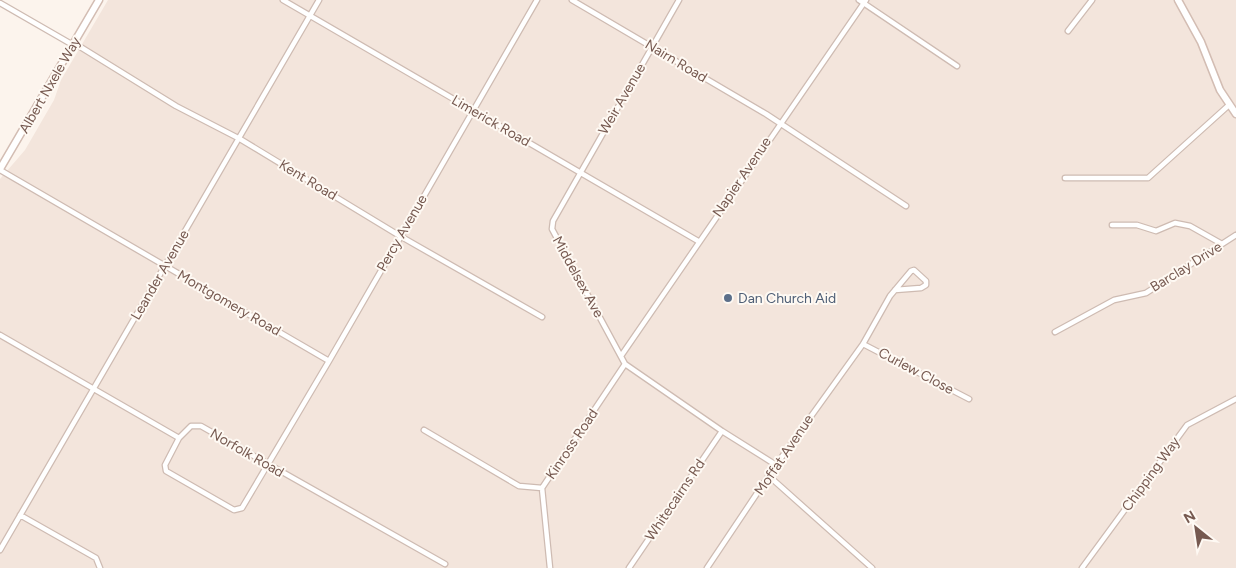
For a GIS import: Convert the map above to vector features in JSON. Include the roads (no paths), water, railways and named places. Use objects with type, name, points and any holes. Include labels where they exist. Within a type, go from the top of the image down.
[{"type":"main road","name":"Albert Nxele Way","points":[[0,169],[99,0]]},
{"type":"main road","points":[[1178,0],[1195,29],[1214,78],[1236,114]]},
{"type":"street","name":"Limerick Road","points":[[283,0],[698,241]]},
{"type":"street","name":"Leander Avenue","points":[[0,550],[320,0]]},
{"type":"street","name":"Percy Avenue","points":[[179,438],[164,465],[166,471],[234,510],[242,508],[538,0]]},
{"type":"street","name":"Nairn Road","points":[[572,0],[779,122],[906,206]]},
{"type":"street","name":"Weir Avenue","points":[[579,172],[680,0]]},
{"type":"street","points":[[859,0],[865,2],[957,66]]},
{"type":"street","points":[[1068,31],[1092,0]]},
{"type":"street","name":"Napier Avenue","points":[[621,356],[779,122],[865,2]]},
{"type":"street","name":"Kent Road","points":[[0,3],[168,101],[240,139],[400,236],[542,317]]},
{"type":"street","points":[[1065,178],[1148,178],[1229,105]]},
{"type":"street","name":"Montgomery Road","points":[[0,169],[329,361]]},
{"type":"street","name":"Middelsex Ave","points":[[579,172],[553,221],[552,229],[621,356]]},
{"type":"street","points":[[1112,225],[1137,225],[1158,231],[1176,223],[1192,227],[1222,244]]},
{"type":"street","name":"Barclay Drive","points":[[1054,332],[1114,300],[1146,292],[1236,235]]},
{"type":"street","name":"Moffat Avenue","points":[[707,568],[770,477],[776,465],[863,344],[895,290],[914,270],[926,281],[926,285],[921,288],[895,290]]},
{"type":"street","points":[[0,335],[94,391],[179,438]]},
{"type":"street","name":"Curlew Close","points":[[863,344],[969,398]]},
{"type":"street","points":[[621,356],[625,364],[722,431],[776,465]]},
{"type":"street","name":"Kinross Road","points":[[424,430],[519,486],[542,488],[625,364]]},
{"type":"street","name":"Chipping Way","points":[[1082,568],[1187,425],[1236,399]]},
{"type":"street","name":"Norfolk Road","points":[[179,438],[191,426],[201,426],[268,466],[444,564]]},
{"type":"street","name":"Whitecairns Rd","points":[[629,568],[722,431]]},
{"type":"street","points":[[770,477],[872,568]]},
{"type":"street","points":[[542,488],[550,568]]},
{"type":"street","points":[[20,515],[96,558],[100,568]]},
{"type":"place","name":"Dan Church Aid","points":[[728,298]]}]
